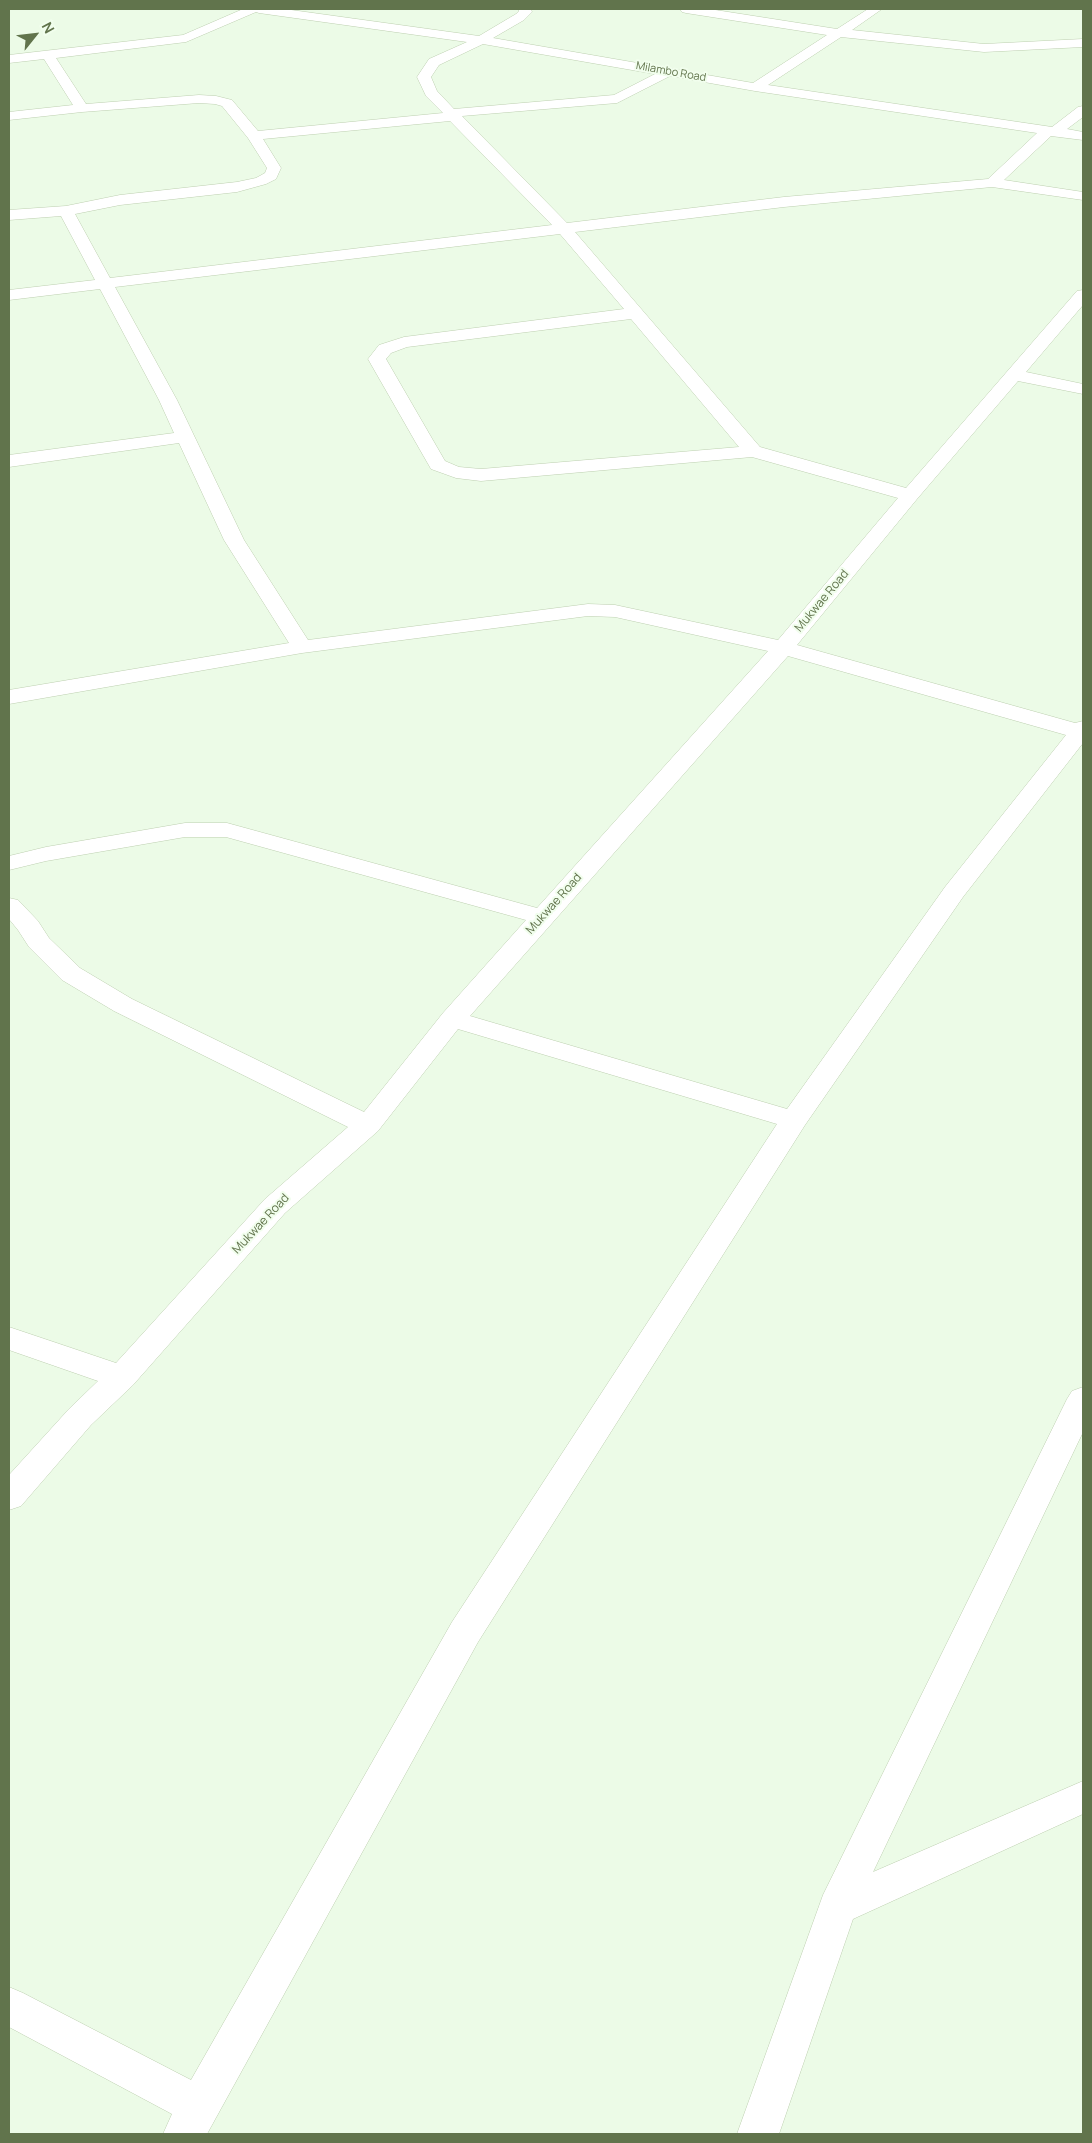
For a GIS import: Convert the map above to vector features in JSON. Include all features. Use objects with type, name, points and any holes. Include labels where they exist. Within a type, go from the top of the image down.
[{"type":"street","points":[[9,59],[169,42],[186,38],[253,9]]},
{"type":"street","name":"Milambo Road","points":[[259,9],[481,40],[755,87],[1083,136]]},
{"type":"street","points":[[525,9],[526,12],[520,17],[481,40],[434,62],[424,77],[431,94],[564,229],[753,451]]},
{"type":"street","points":[[686,9],[840,33],[984,48],[1013,48],[1083,42]]},
{"type":"street","points":[[755,87],[876,9]]},
{"type":"street","points":[[394,28],[409,19]]},
{"type":"street","points":[[48,55],[82,108]]},
{"type":"street","points":[[254,136],[617,99],[670,71]]},
{"type":"street","points":[[9,116],[82,108],[199,99],[216,100],[228,103],[254,136],[274,168],[272,176],[261,181],[228,188],[120,200],[66,212],[9,215]]},
{"type":"street","points":[[992,183],[1052,132],[1083,110]]},
{"type":"street","points":[[9,295],[784,202],[992,183],[1083,196]]},
{"type":"street","points":[[66,212],[168,400],[234,540],[302,647]]},
{"type":"street","name":"Mukwae Road","points":[[9,1498],[80,1417],[122,1377],[275,1206],[368,1126],[452,1019],[783,648],[910,495],[1083,295]]},
{"type":"street","points":[[635,313],[404,342],[385,349],[377,359],[438,465],[456,472],[481,475],[753,451],[910,495]]},
{"type":"street","points":[[1014,376],[1083,389]]},
{"type":"street","points":[[9,461],[186,437]]},
{"type":"street","points":[[9,697],[302,647],[588,610],[615,611],[783,648],[1082,730],[954,892],[794,1120],[465,1632],[191,2120],[9,2006]]},
{"type":"street","points":[[9,863],[46,854],[185,830],[227,830],[542,917]]},
{"type":"street","points":[[9,905],[29,926],[38,942],[72,974],[123,1004],[368,1126]]},
{"type":"street","points":[[452,1019],[794,1120]]},
{"type":"street","points":[[9,1338],[122,1377]]},
{"type":"street","points":[[758,2134],[837,1907],[1083,1399]]},
{"type":"street","points":[[837,1907],[1083,1797]]}]
